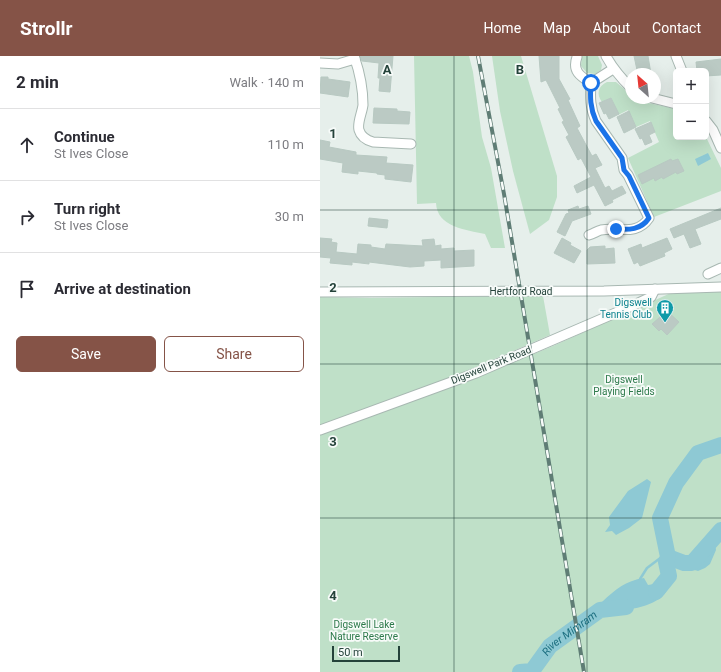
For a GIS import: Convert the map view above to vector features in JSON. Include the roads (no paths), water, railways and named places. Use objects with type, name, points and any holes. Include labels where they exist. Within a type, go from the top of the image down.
[{"type":"street","points":[[606,56],[613,69],[625,83]]},
{"type":"street","points":[[676,56],[681,68]]},
{"type":"street","points":[[320,63],[338,64],[354,57],[362,81],[362,108],[358,127],[363,138],[373,142],[411,144]]},
{"type":"street","points":[[577,57],[575,63],[577,72],[591,83]]},
{"type":"street","points":[[591,83],[613,69]]},
{"type":"street","points":[[589,235],[600,230],[637,228],[644,224],[649,218],[629,176],[624,170],[622,158],[596,121],[590,102],[591,83]]},
{"type":"street","points":[[661,100],[673,103]]},
{"type":"street","points":[[709,125],[721,148]]},
{"type":"street","points":[[708,274],[721,268]]},
{"type":"street","name":"Hertford Road","points":[[320,292],[721,287]]},
{"type":"street","name":"Digswell Park Road","points":[[320,430],[476,373],[634,305],[651,297],[656,289]]},
{"type":"water","points":[[708,153],[711,159],[698,166],[695,159]]},
{"type":"water","points":[[647,479],[651,482],[642,518],[629,528],[616,535],[612,531],[605,532],[610,525],[609,517],[628,491]]},
{"type":"water","points":[[712,535],[714,537],[716,550],[710,564],[698,571],[685,567],[684,563],[689,562]]},
{"type":"water","points":[[669,575],[669,586],[665,594],[657,600],[638,608],[627,610],[608,613],[604,609],[602,602],[616,589],[626,583],[644,578],[648,585],[659,582]]},
{"type":"waterway","name":"River Mimram","points":[[656,592],[669,576],[666,562],[668,557],[660,518],[676,483],[698,453],[721,445]]},
{"type":"waterway","name":"River Mimram","points":[[668,557],[684,563],[692,563],[721,530]]},
{"type":"waterway","points":[[640,579],[647,568],[663,556],[668,557]]},
{"type":"waterway","name":"River Mimram","points":[[520,672],[532,671],[550,646],[600,610],[626,607]]},
{"type":"railway","points":[[478,56],[504,194],[584,672]]},
{"type":"place","name":"Digswell Tennis Club","points":[[665,323]]},
{"type":"park label","name":"Digswell Playing Fields","points":[[624,384]]},
{"type":"park label","name":"Digswell Lake Nature Reserve","points":[[364,630]]}]
